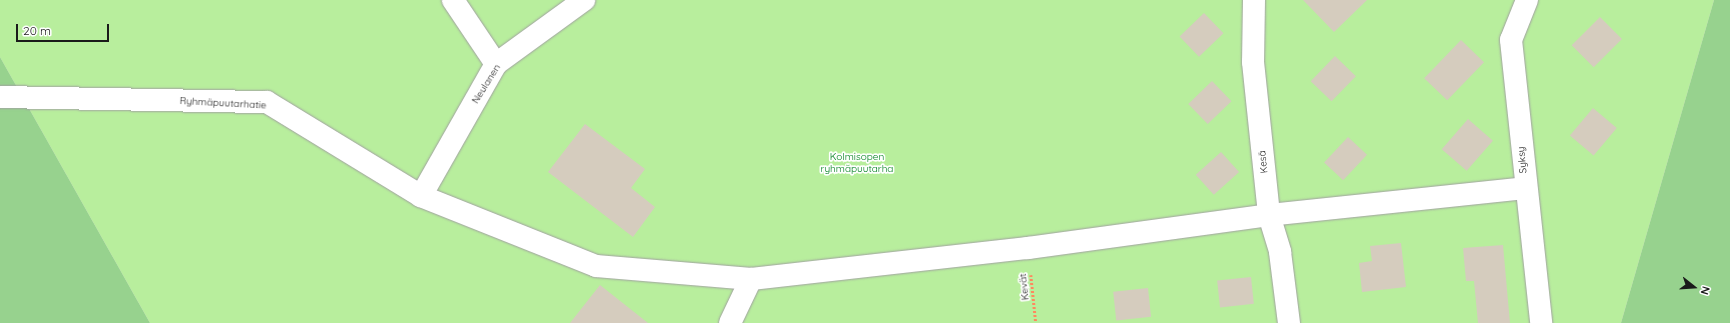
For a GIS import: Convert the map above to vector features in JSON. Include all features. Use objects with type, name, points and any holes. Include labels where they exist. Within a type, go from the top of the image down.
[{"type":"street","points":[[453,0],[496,64]]},
{"type":"street","name":"Neulanen","points":[[421,196],[496,64],[584,0]]},
{"type":"street","name":"Kesä","points":[[1254,0],[1253,62],[1269,215],[1280,252],[1289,323]]},
{"type":"street","name":"Syksy","points":[[1527,0],[1510,40],[1524,188],[1540,323]]},
{"type":"street","name":"Ryhmäpuutarhatie","points":[[0,97],[268,102],[421,196],[596,266],[751,279],[1028,248],[1269,215],[1524,188]]},
{"type":"street","points":[[730,323],[751,279]]},
{"type":"path","name":"Kevät","points":[[1028,248],[1036,323]]},
{"type":"green space","name":"Kolmisopen ryhmäpuutarha","points":[[0,0],[1714,0],[1621,323],[150,323],[0,57]]},
{"type":"green space","points":[[1714,0],[1730,0],[1730,323],[1621,323]]},
{"type":"green space","points":[[0,57],[150,323],[0,323]]},
{"type":"building","points":[[1303,0],[1367,0],[1334,32]]},
{"type":"building","points":[[1204,13],[1223,33],[1199,57],[1180,37]]},
{"type":"building","points":[[1600,17],[1622,39],[1594,67],[1572,45]]},
{"type":"building","points":[[1461,40],[1484,62],[1447,100],[1424,78]]},
{"type":"building","points":[[1335,56],[1356,76],[1332,101],[1311,81]]},
{"type":"building","points":[[1212,81],[1231,101],[1208,124],[1188,104]]},
{"type":"building","points":[[1593,108],[1617,128],[1594,156],[1570,136]]},
{"type":"building","points":[[1468,119],[1493,141],[1467,171],[1442,149]]},
{"type":"building","points":[[585,124],[645,169],[631,188],[655,207],[633,237],[548,172]]},
{"type":"building","points":[[1348,137],[1367,155],[1343,180],[1324,163]]},
{"type":"building","points":[[1221,152],[1239,172],[1214,195],[1196,175]]},
{"type":"building","points":[[1401,243],[1406,287],[1362,292],[1359,263],[1372,261],[1370,246]]},
{"type":"building","points":[[1503,245],[1510,323],[1478,323],[1474,281],[1466,281],[1463,248]]},
{"type":"building","points":[[1251,277],[1254,304],[1220,307],[1217,281]]},
{"type":"building","points":[[600,285],[648,323],[570,323]]},
{"type":"building","points":[[1148,288],[1151,317],[1116,320],[1113,292]]}]
